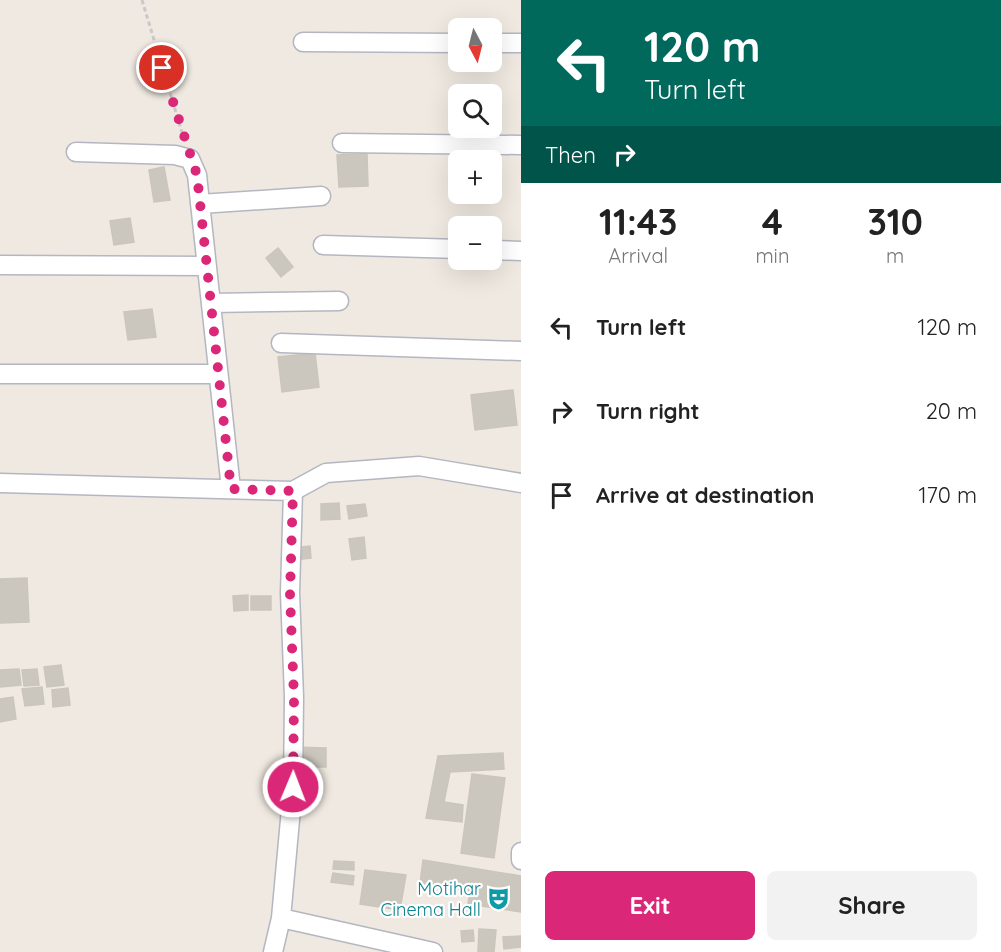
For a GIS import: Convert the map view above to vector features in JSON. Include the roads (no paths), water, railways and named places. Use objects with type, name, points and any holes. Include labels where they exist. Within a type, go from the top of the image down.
[{"type":"street","points":[[303,42],[448,42]]},
{"type":"street","points":[[502,43],[521,43]]},
{"type":"street","points":[[342,143],[521,145]]},
{"type":"street","points":[[76,152],[175,154],[190,159],[197,175],[231,489]]},
{"type":"street","points":[[200,204],[321,196]]},
{"type":"street","points":[[323,245],[448,249]]},
{"type":"street","points":[[502,250],[521,251]]},
{"type":"street","points":[[0,265],[207,266]]},
{"type":"street","points":[[211,303],[339,301]]},
{"type":"street","points":[[281,343],[521,351]]},
{"type":"street","points":[[0,374],[218,374]]},
{"type":"street","points":[[0,483],[293,491],[326,473],[419,466],[521,483]]},
{"type":"street","points":[[273,952],[281,918],[293,787],[294,698],[290,594],[293,491]]},
{"type":"street","points":[[521,852],[521,860]]},
{"type":"street","points":[[281,918],[433,952]]},
{"type":"place","name":"Motihar Cinema Hall","points":[[499,899]]}]
